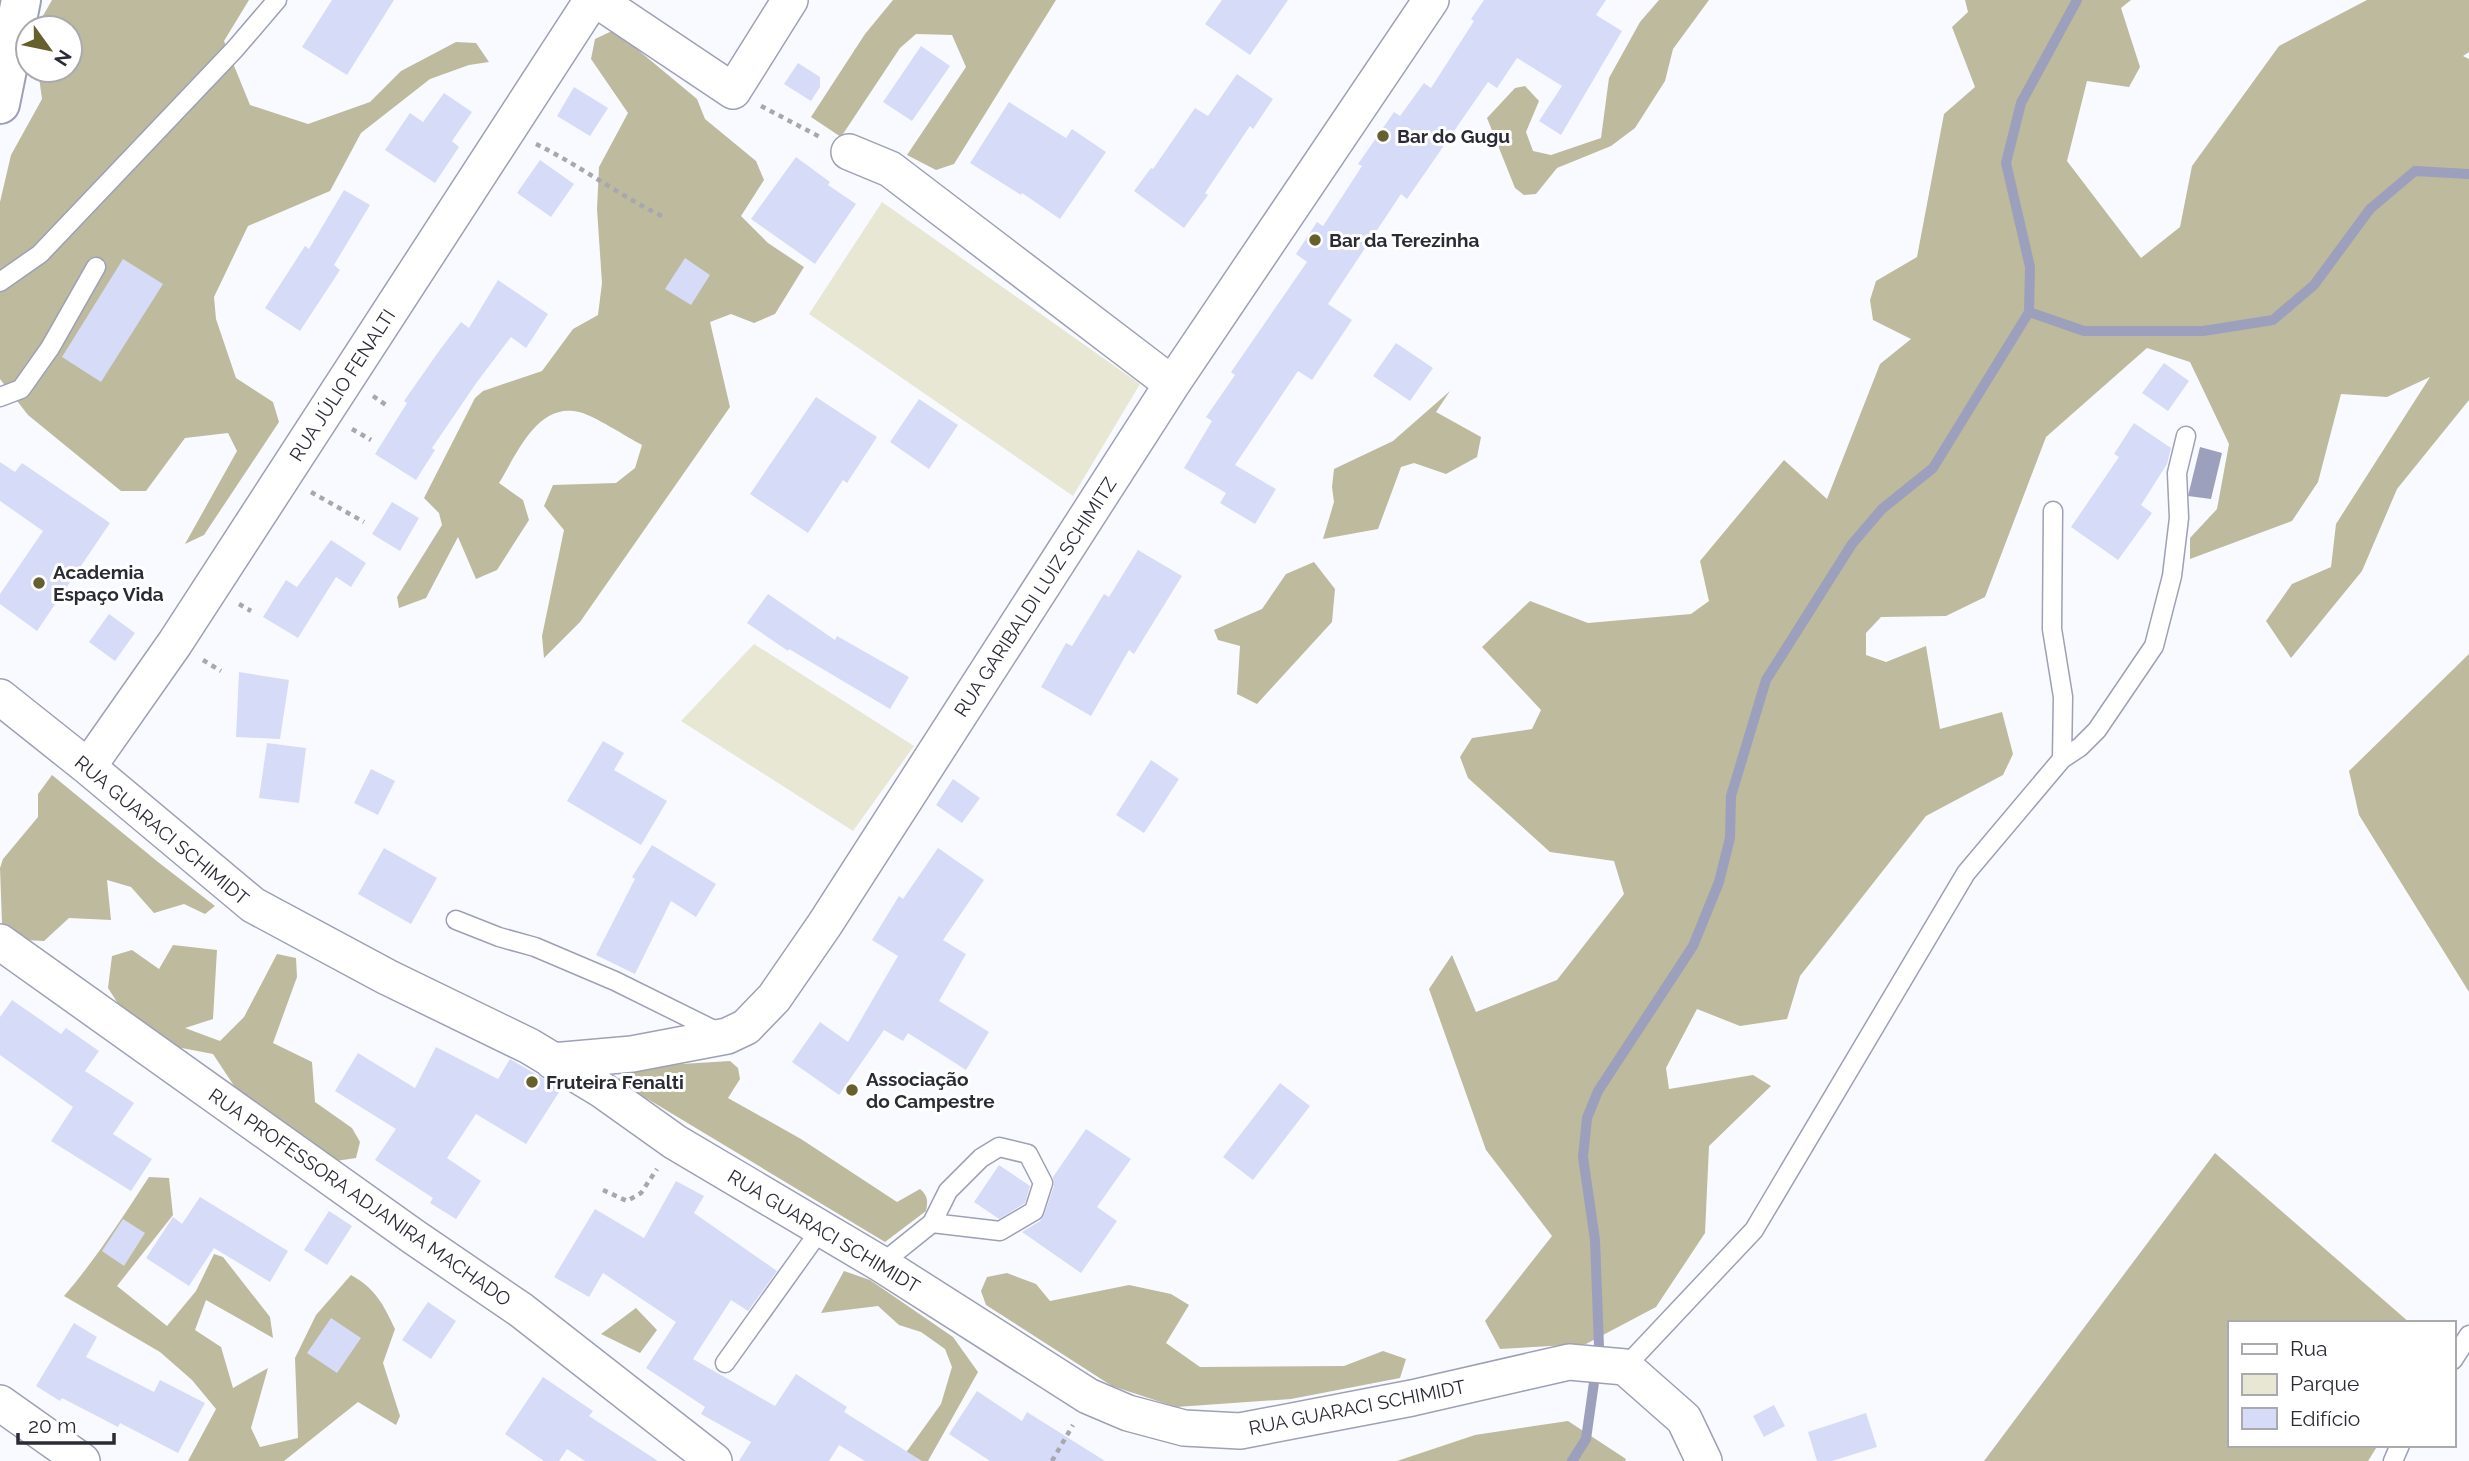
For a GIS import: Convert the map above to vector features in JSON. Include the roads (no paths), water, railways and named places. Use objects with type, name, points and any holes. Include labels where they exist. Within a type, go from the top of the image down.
[{"type":"street","points":[[0,104],[21,0]]},
{"type":"street","points":[[594,0],[733,91],[790,0]]},
{"type":"street","name":"RUA JÚLIO FENALTI","points":[[88,767],[175,643],[594,0]]},
{"type":"street","name":"RUA GARIBALDI LUIZ SCHIMITZ","points":[[552,1061],[632,1054],[727,1036],[746,1027],[774,998],[825,924],[1172,384],[1430,0]]},
{"type":"street","points":[[849,152],[890,169],[1172,384]]},
{"type":"street","name":"RUA GUARACI SCHIMIDT","points":[[0,698],[88,767],[253,905],[387,977],[529,1046],[602,1090],[675,1142],[881,1264],[1088,1396],[1128,1413],[1184,1428],[1240,1431],[1412,1398],[1569,1362],[1625,1367]]},
{"type":"street","name":"RUA PROFESSORA ADJANIRA MACHADO","points":[[0,942],[414,1237],[521,1310],[714,1461]]},
{"type":"street","points":[[1625,1367],[1684,1419],[1704,1461]]},
{"type":"street","points":[[0,1403],[82,1461]]},
{"type":"lane","points":[[0,282],[40,254],[236,49],[277,0]]},
{"type":"lane","points":[[0,397],[21,389],[50,348],[96,267]]},
{"type":"lane","points":[[1625,1367],[1754,1230],[1966,873],[2063,759],[2097,730],[2154,646],[2172,576],[2179,518],[2177,473],[2186,436]]},
{"type":"lane","points":[[2053,511],[2052,629],[2063,697],[2063,759]]},
{"type":"lane","points":[[456,920],[499,937],[536,947],[727,1036]]},
{"type":"lane","points":[[881,1264],[932,1223],[948,1191],[981,1158],[999,1147],[1028,1154],[1043,1183],[1034,1210],[1000,1231],[932,1223]]},
{"type":"lane","points":[[725,1363],[821,1229]]},
{"type":"lane","points":[[2455,1357],[2469,1335]]},
{"type":"water","points":[[2200,447],[2222,453],[2211,499],[2188,496]]},
{"type":"waterway","points":[[1572,1461],[1586,1439],[1599,1347],[1595,1240],[1583,1157],[1587,1118],[1598,1091],[1693,946],[1719,882],[1730,838],[1731,796],[1766,680],[1852,544],[1882,509],[1933,468],[2029,312],[2030,267],[2006,163],[2021,103],[2077,0]]},
{"type":"waterway","points":[[2029,312],[2084,331],[2203,331],[2273,320],[2314,285],[2370,209],[2415,171],[2469,174]]},
{"type":"place","name":"Bar do Gugu","points":[[1383,136]]},
{"type":"place","name":"Bar da Terezinha","points":[[1315,240]]},
{"type":"place","name":"Academia Espaço Vida","points":[[39,583]]},
{"type":"place","name":"Fruteira Fenalti","points":[[532,1082]]},
{"type":"place","name":"Associação do Campestre","points":[[852,1090]]}]
